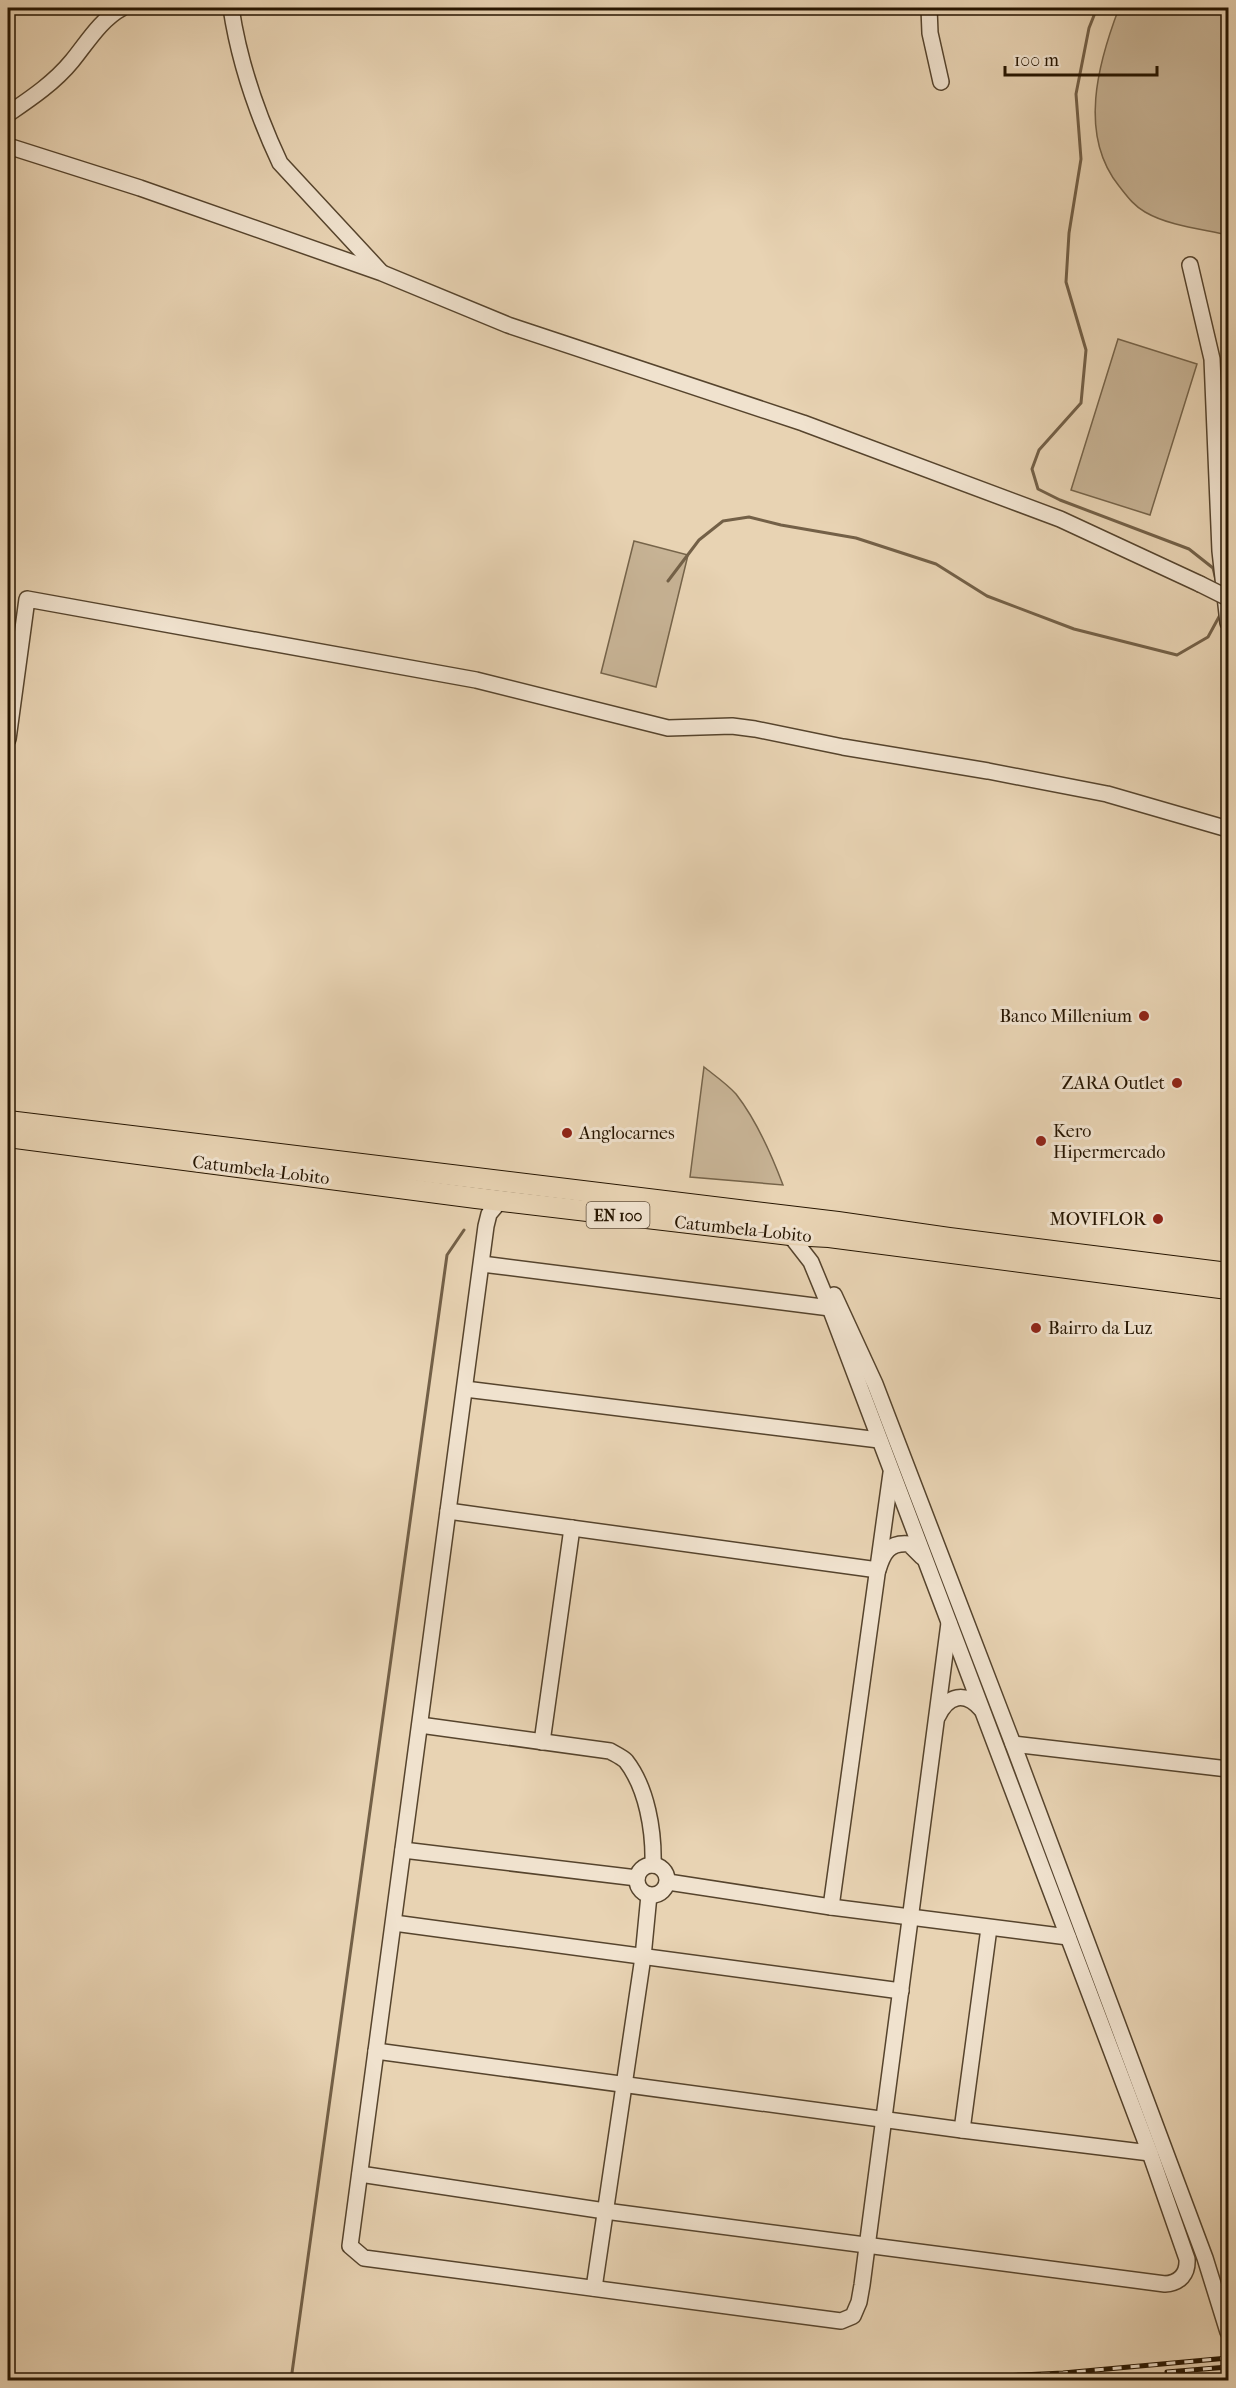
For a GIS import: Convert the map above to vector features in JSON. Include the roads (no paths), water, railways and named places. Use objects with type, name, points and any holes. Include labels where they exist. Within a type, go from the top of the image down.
[{"type":"main road","name":"Catumbela-Lobito","points":[[8,1121],[838,1222],[1228,1273]]},
{"type":"main road","name":"Catumbela-Lobito","points":[[8,1137],[500,1201],[824,1237],[1228,1289]]},
{"type":"street","points":[[8,114],[56,78],[83,45],[122,8]]},
{"type":"street","points":[[231,8],[237,47],[270,142],[280,163],[382,273]]},
{"type":"street","points":[[929,8],[930,33],[940,82]]},
{"type":"street","points":[[8,146],[140,188],[382,273],[508,325],[803,423],[1060,519],[1228,598]]},
{"type":"street","points":[[1190,265],[1212,359],[1228,623]]},
{"type":"street","points":[[8,739],[27,599],[476,680],[668,728],[732,726],[755,729],[843,747],[1028,778],[1107,794],[1228,829]]},
{"type":"street","points":[[476,1198],[486,1226]]},
{"type":"street","points":[[500,1201],[489,1214],[486,1226],[350,2246],[364,2258],[842,2321],[853,2316],[859,2302],[949,1623]]},
{"type":"street","points":[[790,1235],[807,1256],[816,1263],[875,1384],[1013,1744],[1205,2258],[1228,2332]]},
{"type":"street","points":[[360,2174],[605,2211],[1173,2283],[1182,2278],[1188,2266],[1150,2153],[830,1308],[816,1263],[824,1237]]},
{"type":"street","points":[[482,1264],[830,1308]]},
{"type":"street","points":[[465,1389],[879,1440]]},
{"type":"street","points":[[831,1907],[892,1472]]},
{"type":"street","points":[[448,1511],[878,1570]]},
{"type":"street","points":[[542,1742],[572,1528]]},
{"type":"street","points":[[878,1570],[884,1552],[892,1546],[902,1544],[915,1549],[926,1562]]},
{"type":"street","points":[[936,1719],[949,1700],[958,1698],[969,1698],[982,1709]]},
{"type":"street","points":[[420,1725],[610,1751],[625,1760],[639,1787],[651,1819],[654,1840],[653,1865]]},
{"type":"street","points":[[1013,1744],[1228,1769]]},
{"type":"street","points":[[403,1850],[637,1878]]},
{"type":"street","points":[[653,1865],[662,1868],[668,1882],[658,1894],[649,1895],[639,1887],[637,1878],[641,1870],[653,1865]]},
{"type":"street","points":[[668,1882],[831,1907],[1068,1937]]},
{"type":"street","points":[[594,2288],[643,1957],[649,1895]]},
{"type":"street","points":[[394,1923],[901,1991]]},
{"type":"street","points":[[962,2130],[989,1928]]},
{"type":"street","points":[[376,2051],[883,2120],[1150,2153]]},
{"type":"waterway","points":[[1097,8],[1089,28],[1076,94],[1081,159],[1069,233],[1066,282],[1086,350],[1081,403],[1039,450],[1032,469],[1038,489],[1060,500],[1189,549],[1213,568],[1216,580]]},
{"type":"waterway","points":[[668,581],[699,540],[723,521],[749,517],[856,538],[936,564],[987,596],[1074,629],[1177,655],[1208,637],[1220,615]]},
{"type":"waterway","points":[[291,2380],[447,1255],[464,1230]]},
{"type":"railway","points":[[915,2380],[1063,2373],[1228,2358]]},
{"type":"railway","points":[[1167,2372],[1228,2367]]},
{"type":"place","name":"Banco Millenium","points":[[1144,1016]]},
{"type":"place","name":"ZARA Outlet","points":[[1177,1083]]},
{"type":"place","name":"Anglocarnes","points":[[567,1133]]},
{"type":"place","name":"Kero Hipermercado","points":[[1041,1141]]},
{"type":"place","name":"MOVIFLOR","points":[[1158,1219]]},
{"type":"place","name":"Bairro da Luz","points":[[1036,1328]]}]
